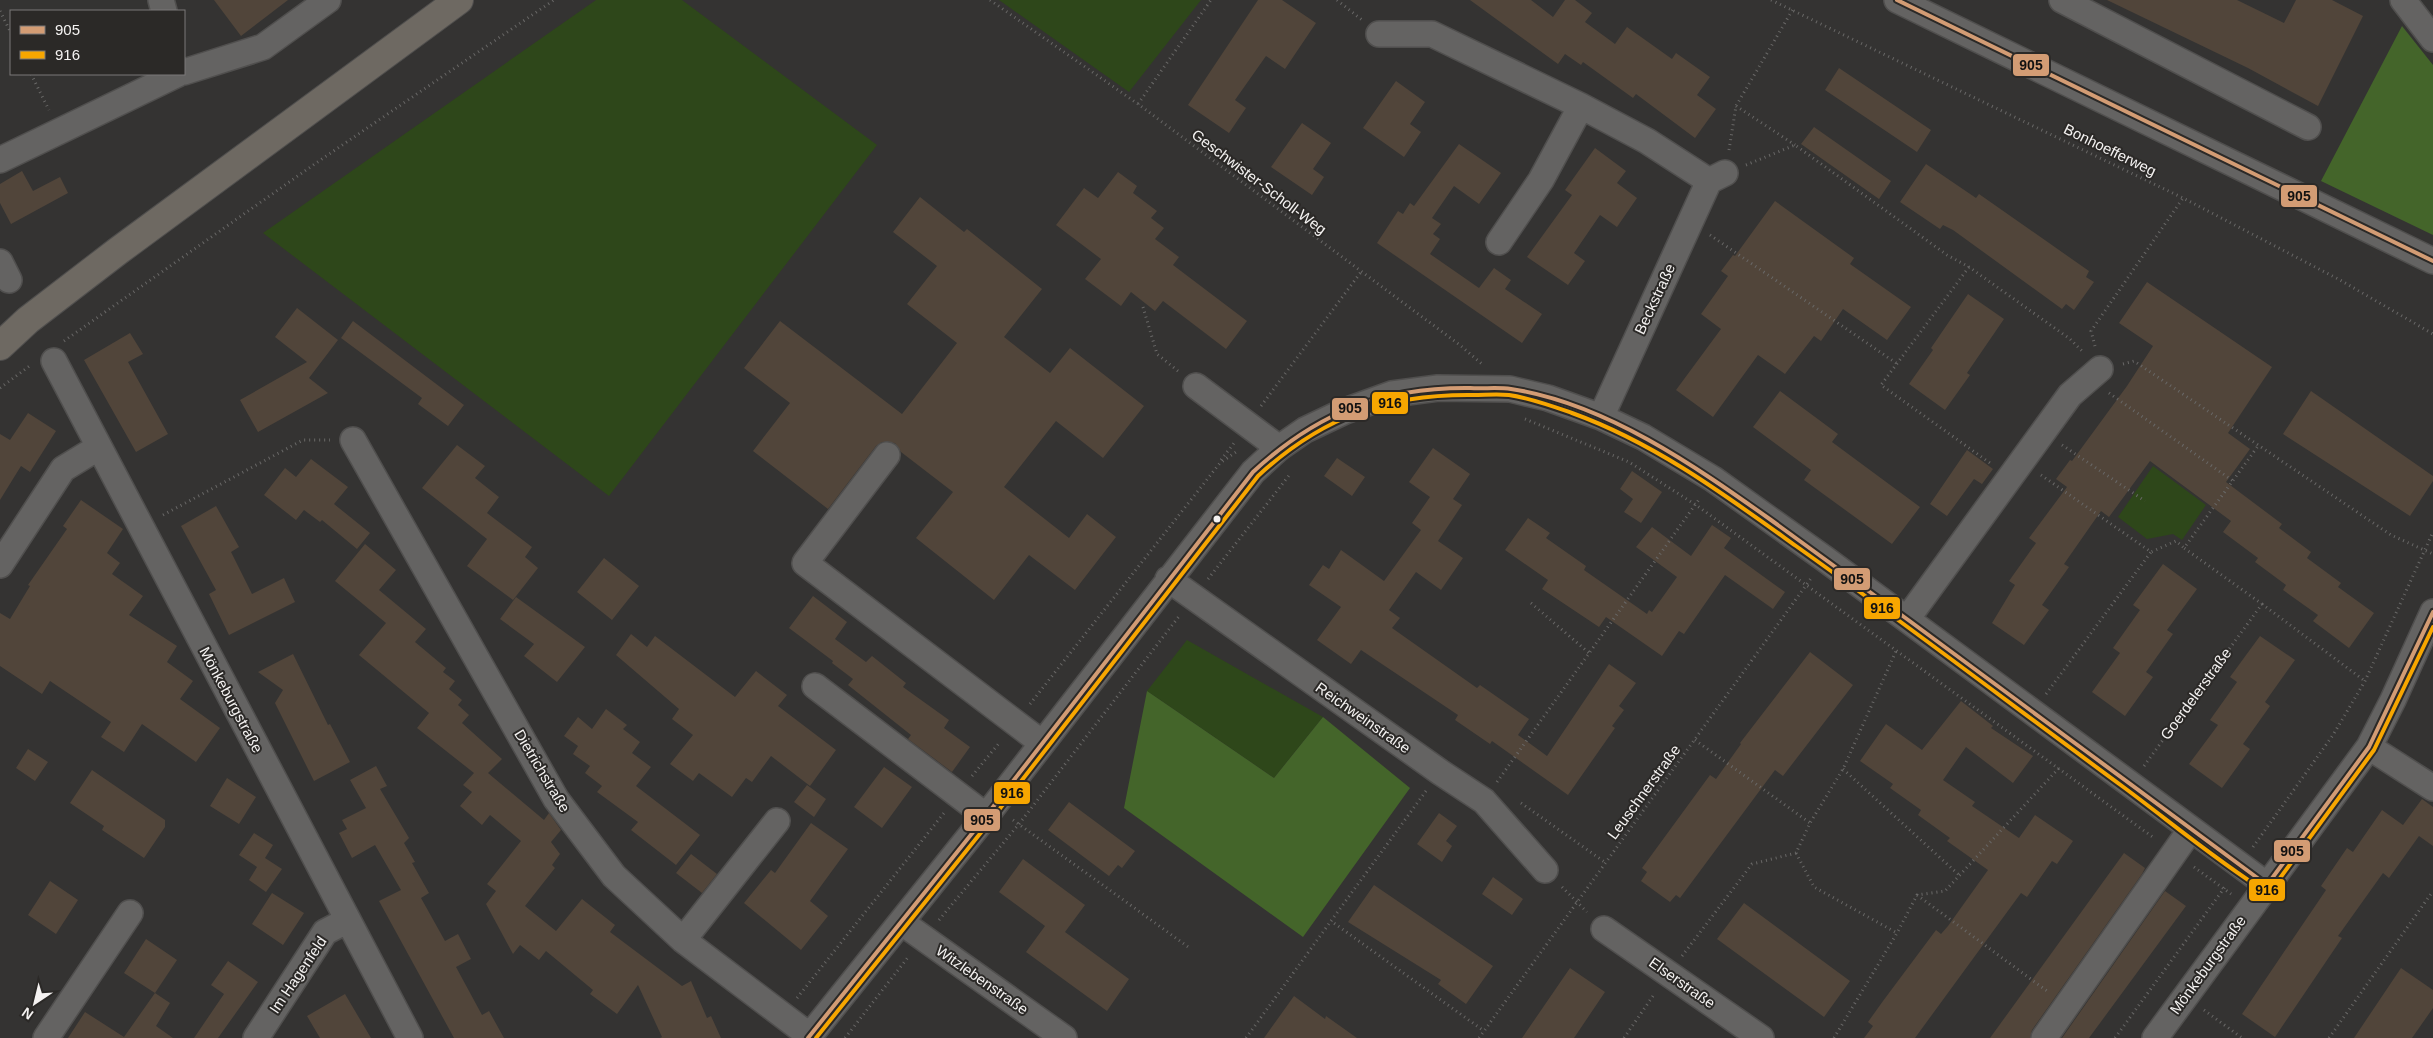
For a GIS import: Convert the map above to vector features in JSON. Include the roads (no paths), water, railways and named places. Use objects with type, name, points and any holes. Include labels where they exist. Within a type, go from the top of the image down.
[{"type":"main road","points":[[0,346],[28,320],[118,251],[459,0]]},
{"type":"street","points":[[185,72],[263,48],[328,0]]},
{"type":"street","points":[[1897,0],[2433,261]]},
{"type":"street","points":[[2062,0],[2308,127]]},
{"type":"street","points":[[2403,0],[2433,39]]},
{"type":"street","points":[[1379,34],[1432,34],[1582,106],[1541,180],[1499,242]]},
{"type":"street","points":[[0,160],[175,75]]},
{"type":"street","name":"Beckstraße","points":[[1582,106],[1717,177],[1691,222],[1601,417]]},
{"type":"street","name":"Mönkeburgstraße","points":[[49,356],[100,447],[140,527],[410,1038]]},
{"type":"street","points":[[1906,619],[2070,395],[2095,374]]},
{"type":"street","points":[[1196,386],[1262,436],[1305,430],[1337,415],[1392,394],[1438,388],[1510,389],[1548,398],[1601,417],[1643,437],[1713,479],[1906,619],[2039,703],[2079,746],[2137,775],[2191,829],[2267,885]]},
{"type":"street","points":[[809,1037],[989,811],[1253,472],[1262,436]]},
{"type":"street","name":"Dietrichstraße","points":[[353,440],[556,799],[614,876],[683,940],[809,1037]]},
{"type":"street","points":[[0,565],[63,469],[100,447]]},
{"type":"street","points":[[888,455],[806,563],[1042,743]]},
{"type":"street","name":"Reichweinstraße","points":[[1168,579],[1440,772],[1484,801],[1545,870]]},
{"type":"street","name":"Mönkeburgstraße","points":[[2155,1038],[2369,747],[2393,700],[2433,612]]},
{"type":"street","points":[[815,686],[958,795],[989,811]]},
{"type":"street","points":[[2369,747],[2433,788]]},
{"type":"street","points":[[683,940],[777,822]]},
{"type":"street","points":[[2044,1038],[2191,829]]},
{"type":"street","points":[[46,1038],[130,913]]},
{"type":"street","name":"Im Hagenfeld","points":[[256,1038],[325,932],[348,920]]},
{"type":"street","name":"Witzlebenstraße","points":[[901,922],[1064,1038]]},
{"type":"street","name":"Elserstraße","points":[[1604,929],[1761,1038]]}]
